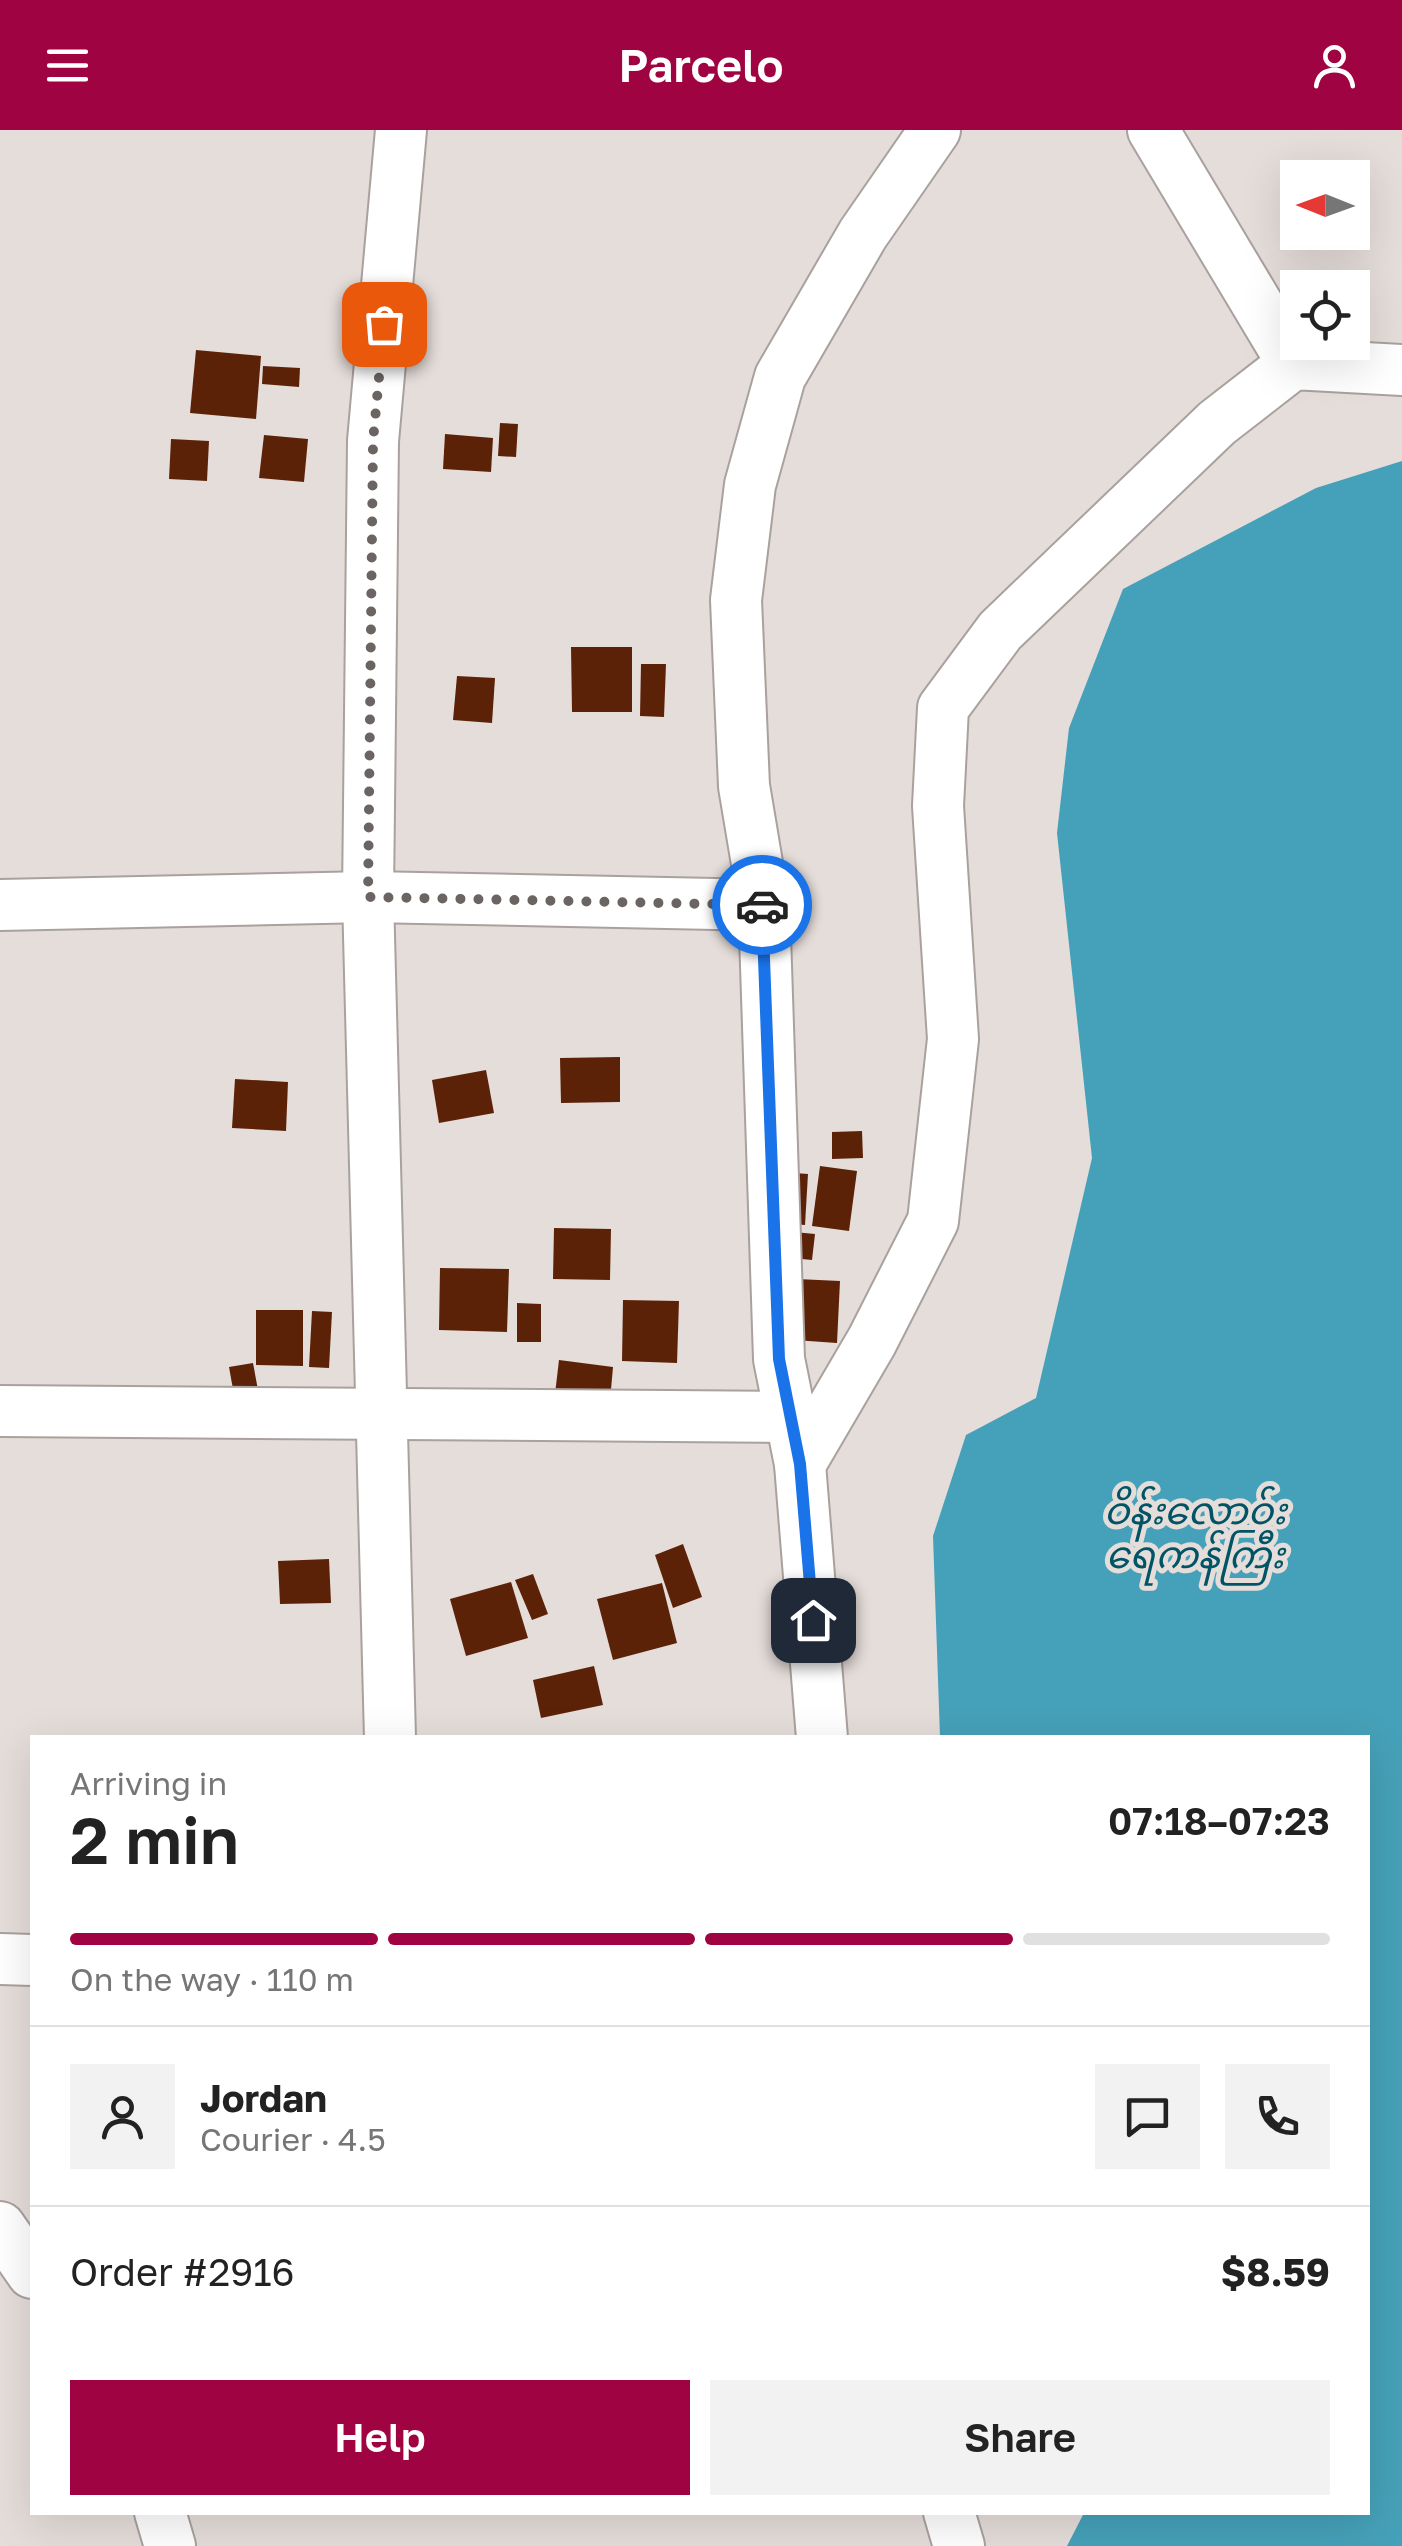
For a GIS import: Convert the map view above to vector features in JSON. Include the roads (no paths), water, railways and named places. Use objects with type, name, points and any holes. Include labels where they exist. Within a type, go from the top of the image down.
[{"type":"street","points":[[390,1735],[368,897],[373,441],[401,130]]},
{"type":"street","points":[[822,1735],[796,1440],[779,1359],[764,905],[744,786],[736,600],[750,485],[780,377],[862,234],[935,130]]},
{"type":"street","points":[[1153,130],[1293,364]]},
{"type":"street","points":[[796,1440],[872,1340],[933,1221],[953,1038],[938,806],[943,708],[1000,630],[1217,423],[1293,364],[1402,370]]},
{"type":"street","points":[[0,905],[368,897],[764,905]]},
{"type":"street","points":[[0,1410],[384,1414],[796,1440]]},
{"type":"street","points":[[0,1959],[30,1960]]},
{"type":"street","points":[[0,2227],[30,2269]]},
{"type":"street","points":[[161,2515],[170,2546]]},
{"type":"street","points":[[950,2515],[959,2546]]},
{"type":"water","name":"ဝိန်းလောဝ်း ရေကန်ကြီး","points":[[1402,461],[1402,2546],[1067,2546],[1083,2515],[1370,2515],[1370,1735],[940,1735],[933,1536],[966,1435],[1036,1398],[1092,1158],[1057,833],[1069,728],[1123,589],[1316,488]]}]
